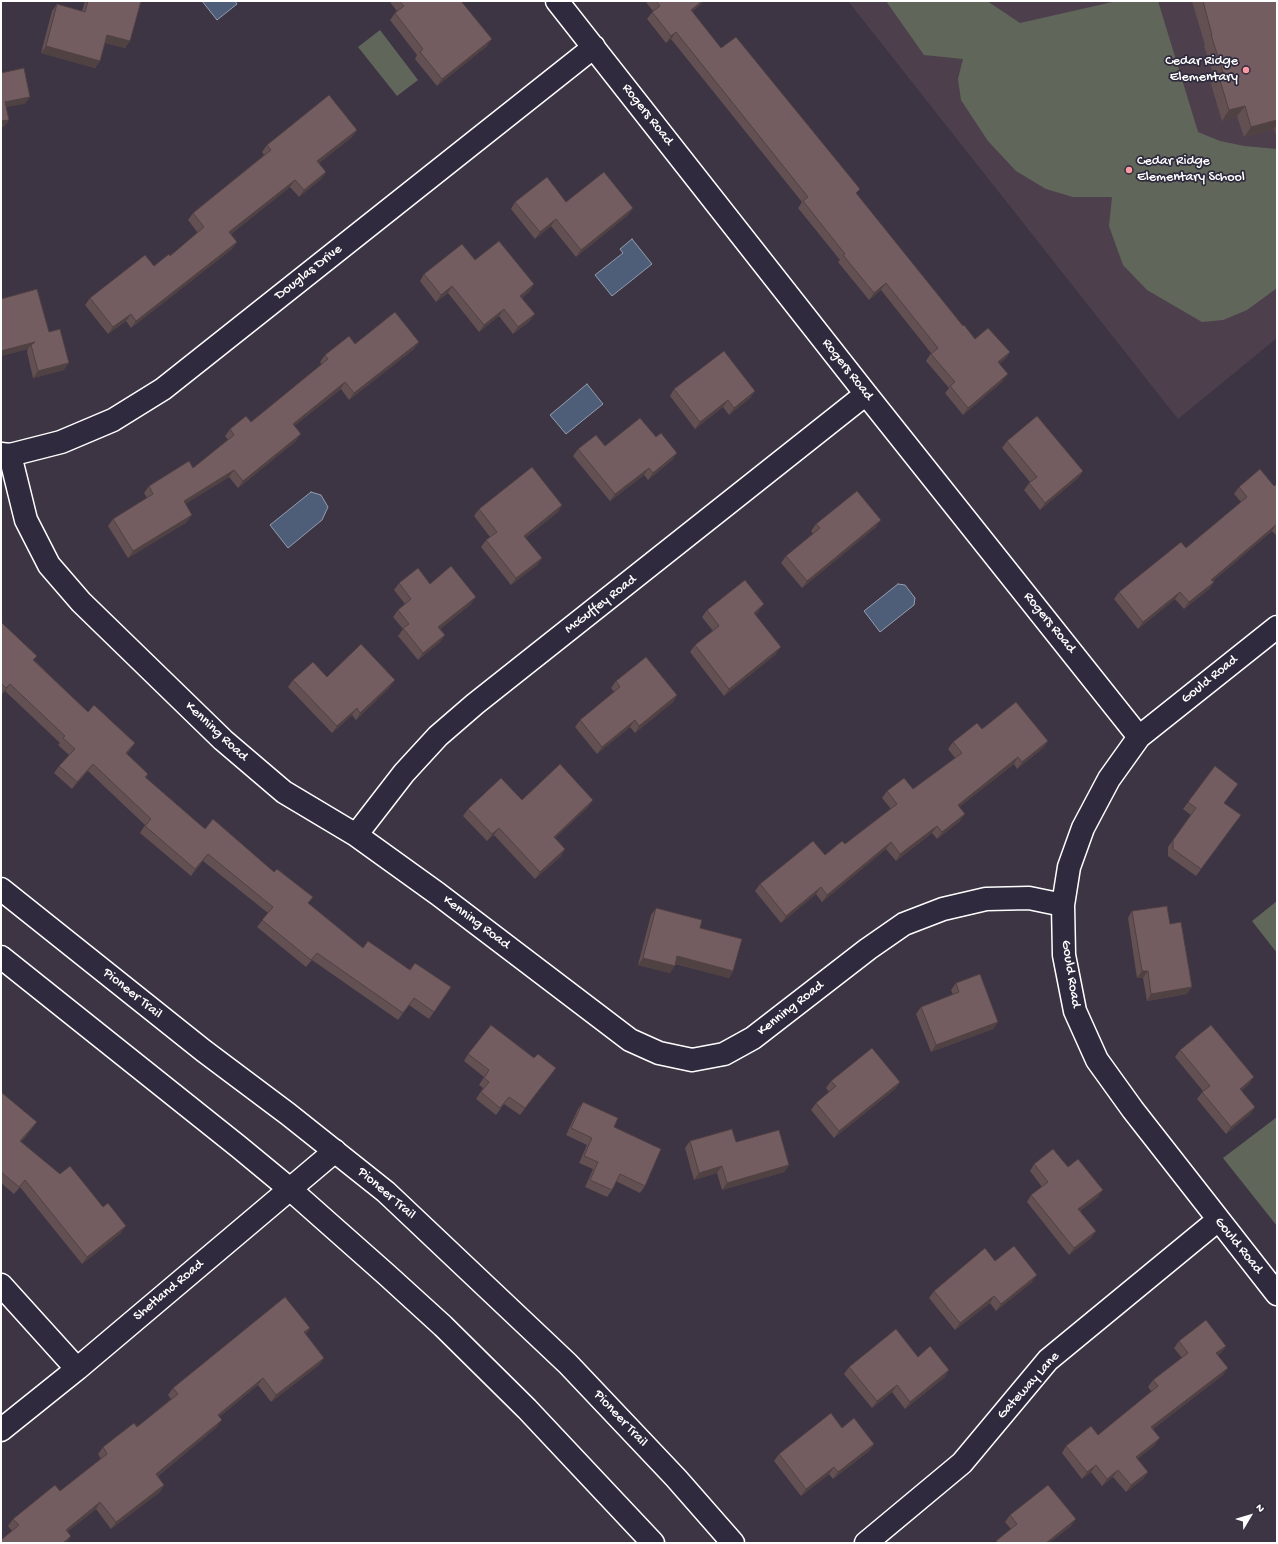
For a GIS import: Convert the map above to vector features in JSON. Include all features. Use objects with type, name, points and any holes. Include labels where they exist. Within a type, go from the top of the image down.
[{"type":"street","name":"Rogers Road","points":[[557,1],[866,394],[1139,737]]},
{"type":"street","name":"Douglas Drive","points":[[6,455],[61,442],[113,420],[162,389],[594,47]]},
{"type":"street","name":"McGuffey Road","points":[[356,835],[404,773],[438,736],[475,704],[866,394]]},
{"type":"street","name":"Kenning Road","points":[[6,455],[26,520],[49,565],[81,602],[235,751],[284,792],[356,835],[438,894],[630,1040],[659,1053],[692,1060],[724,1054],[753,1038],[868,949],[904,924],[943,909],[986,900],[1029,898],[1063,905]]},
{"type":"street","name":"Gould Road","points":[[1277,626],[1139,737],[1108,779],[1083,828],[1069,867],[1063,905],[1064,955],[1075,1011],[1097,1060],[1133,1110],[1277,1294]]},
{"type":"street","name":"Pioneer Trail","points":[[1,889],[204,1051],[386,1192],[568,1364],[676,1478],[733,1543]]},
{"type":"street","points":[[1,957],[291,1190],[443,1326],[527,1409],[653,1543]]},
{"type":"street","name":"Shetland Road","points":[[1,1430],[77,1369],[258,1215],[291,1190],[335,1151]]},
{"type":"street","name":"Gateway Lane","points":[[866,1543],[962,1464],[1048,1360],[1218,1220]]},
{"type":"street","points":[[1,1285],[77,1369]]},
{"type":"shaded area","name":"Cedar Ridge Elementary School","points":[[848,1],[1277,1],[1277,338],[1178,419]]},
{"type":"green space","points":[[886,1],[987,1],[1020,23],[1117,1],[1158,1],[1198,132],[1220,141],[1244,146],[1277,149],[1277,288],[1247,310],[1223,320],[1202,322],[1147,290],[1123,265],[1109,226],[1112,197],[1073,197],[1046,189],[1016,171],[988,141],[961,100],[958,79],[963,59],[924,55]]},
{"type":"green space","points":[[380,30],[418,80],[397,96],[358,47]]},
{"type":"green space","points":[[1277,901],[1277,953],[1252,921]]},
{"type":"green space","points":[[1277,1117],[1277,1226],[1223,1158]]},
{"type":"water","points":[[202,1],[235,1],[237,4],[217,20]]},
{"type":"water","points":[[632,239],[652,264],[612,296],[595,275],[623,253],[620,249]]},
{"type":"water","points":[[587,384],[603,404],[566,434],[550,415]]},
{"type":"water","points":[[311,492],[321,495],[328,507],[322,520],[288,548],[270,525]]},
{"type":"water","points":[[898,584],[905,585],[915,598],[914,605],[880,632],[864,611]]},
{"type":"building","points":[[88,1],[141,1],[130,41],[107,35],[100,61],[46,46],[57,4],[85,12]]},
{"type":"building","points":[[399,1],[461,1],[492,39],[442,79],[420,52],[423,49],[395,13],[404,6]]},
{"type":"building","points":[[656,1],[702,1],[691,10],[721,48],[736,37],[860,189],[856,193],[963,326],[964,325],[975,339],[988,328],[1010,352],[998,362],[1008,374],[968,408],[950,386],[955,382],[931,354],[938,348],[886,283],[874,293],[843,255],[845,254],[803,201],[808,197],[676,32],[671,36],[652,12],[660,6]]},
{"type":"building","name":"Cedar Ridge Elementary","points":[[1203,1],[1277,1],[1277,120],[1251,127],[1245,106],[1229,110],[1218,74],[1223,72],[1211,35]]},
{"type":"building","points":[[24,68],[30,97],[5,102],[9,120],[1,121],[1,73]]},
{"type":"building","points":[[329,95],[357,130],[317,161],[326,172],[304,190],[295,180],[229,232],[237,242],[136,321],[131,314],[113,327],[90,298],[145,255],[154,266],[169,254],[170,256],[204,227],[193,213],[271,150],[267,145]]},
{"type":"building","points":[[604,172],[633,208],[581,250],[556,219],[540,232],[515,202],[547,177],[566,202]]},
{"type":"building","points":[[499,241],[534,284],[520,296],[535,314],[518,327],[504,309],[484,325],[452,286],[441,295],[424,274],[462,244],[475,260]]},
{"type":"building","points":[[37,289],[49,332],[60,329],[69,363],[38,371],[31,345],[35,342],[1,351],[1,299]]},
{"type":"building","points":[[395,312],[419,342],[354,393],[345,382],[293,424],[301,434],[243,481],[234,470],[184,501],[192,515],[133,551],[113,519],[153,494],[149,486],[189,461],[193,468],[234,435],[230,429],[246,416],[251,422],[328,359],[325,355],[349,336],[355,344]]},
{"type":"building","points":[[724,351],[755,391],[734,408],[728,400],[700,422],[674,389]]},
{"type":"building","points":[[1037,416],[1083,471],[1045,503],[1029,483],[1037,477],[1007,441]]},
{"type":"building","points":[[640,418],[656,437],[661,433],[677,453],[653,473],[649,468],[615,494],[578,449],[596,435],[605,446]]},
{"type":"building","points":[[532,467],[562,505],[524,536],[542,558],[516,578],[486,540],[497,532],[479,509]]},
{"type":"building","points":[[1260,469],[1274,486],[1277,484],[1277,524],[1211,580],[1214,582],[1189,602],[1180,592],[1143,622],[1119,592],[1181,542],[1186,548],[1247,497],[1239,487]]},
{"type":"building","points":[[857,491],[881,520],[807,581],[786,556],[820,528],[816,524]]},
{"type":"building","points":[[451,566],[476,597],[438,627],[445,635],[423,653],[403,628],[409,624],[398,610],[411,599],[399,583],[418,568],[430,584]]},
{"type":"building","points":[[745,580],[764,604],[754,613],[781,647],[729,689],[695,645],[719,626],[707,610]]},
{"type":"building","points":[[1,622],[37,656],[33,660],[88,712],[94,705],[135,743],[126,753],[148,774],[145,777],[205,829],[213,819],[274,872],[277,869],[313,897],[308,903],[363,948],[368,941],[410,970],[415,963],[451,987],[434,1012],[414,998],[403,1013],[317,953],[311,960],[262,920],[273,907],[208,854],[195,869],[145,826],[151,819],[93,764],[77,782],[59,766],[75,749],[63,738],[65,736],[10,684],[6,688],[1,683]]},
{"type":"building","points":[[361,644],[395,680],[360,713],[357,708],[337,726],[293,680],[313,662],[327,677]]},
{"type":"building","points":[[646,657],[677,695],[639,726],[635,720],[602,747],[580,720],[620,687],[616,681]]},
{"type":"building","points":[[1016,702],[1048,741],[1022,762],[1018,757],[958,805],[965,814],[942,832],[937,826],[900,854],[891,842],[827,895],[821,887],[786,916],[760,884],[813,841],[825,855],[842,841],[845,844],[897,804],[887,791],[904,778],[913,789],[962,753],[953,742],[977,723],[982,729]]},
{"type":"building","points":[[560,764],[593,800],[554,837],[565,849],[540,872],[499,828],[492,834],[468,809],[501,778],[522,800]]},
{"type":"building","points":[[1215,766],[1238,784],[1224,803],[1241,815],[1201,869],[1173,849],[1173,840],[1196,808],[1188,802]]},
{"type":"building","points":[[1167,906],[1170,924],[1181,922],[1192,987],[1151,994],[1148,971],[1142,971],[1132,911]]},
{"type":"building","points":[[656,908],[702,920],[700,928],[742,939],[733,971],[677,956],[675,966],[643,958]]},
{"type":"building","points":[[980,974],[998,1022],[936,1045],[921,1007],[959,992],[956,983]]},
{"type":"building","points":[[491,1025],[534,1058],[538,1054],[556,1068],[525,1108],[509,1097],[500,1108],[481,1092],[489,1082],[484,1078],[489,1070],[468,1054]]},
{"type":"building","points":[[1211,1025],[1254,1077],[1240,1089],[1255,1107],[1231,1127],[1202,1092],[1210,1086],[1180,1050]]},
{"type":"building","points":[[872,1048],[900,1082],[839,1131],[816,1103],[836,1086],[831,1081]]},
{"type":"building","points":[[1,1092],[37,1122],[20,1141],[60,1174],[70,1166],[103,1207],[108,1203],[126,1226],[87,1257],[25,1180],[19,1187],[1,1172]]},
{"type":"building","points":[[583,1102],[618,1118],[614,1127],[661,1149],[645,1186],[620,1174],[612,1190],[590,1180],[598,1162],[584,1156],[592,1138],[571,1128]]},
{"type":"building","points":[[732,1129],[736,1142],[779,1130],[789,1165],[727,1183],[722,1166],[699,1173],[690,1141]]},
{"type":"building","points":[[1053,1149],[1068,1167],[1078,1159],[1103,1190],[1078,1209],[1096,1231],[1074,1248],[1031,1195],[1048,1182],[1034,1164]]},
{"type":"building","points":[[1014,1246],[1037,1275],[1001,1304],[994,1296],[960,1323],[934,1291],[985,1248],[995,1261]]},
{"type":"building","points":[[285,1297],[310,1328],[304,1332],[324,1358],[276,1395],[263,1378],[218,1415],[222,1420],[156,1474],[164,1485],[116,1522],[100,1502],[66,1530],[71,1536],[63,1543],[1,1543],[1,1540],[19,1525],[13,1519],[55,1485],[60,1491],[107,1454],[103,1447],[134,1423],[137,1427],[178,1394],[173,1388]]},
{"type":"building","points":[[1206,1320],[1226,1346],[1216,1353],[1228,1368],[1151,1427],[1160,1438],[1136,1457],[1148,1472],[1131,1485],[1118,1470],[1107,1479],[1096,1465],[1087,1472],[1066,1446],[1091,1426],[1098,1435],[1158,1386],[1153,1380],[1188,1353],[1179,1341]]},
{"type":"building","points":[[896,1329],[918,1357],[930,1346],[949,1370],[910,1402],[897,1385],[877,1401],[849,1367]]},
{"type":"building","points":[[831,1413],[842,1428],[854,1418],[874,1444],[838,1472],[834,1467],[806,1489],[779,1454]]},
{"type":"building","points":[[1048,1485],[1076,1519],[1046,1543],[998,1543],[996,1541],[1017,1524],[1010,1515]]},
{"type":"place","name":"Cedar Ridge Elementary","points":[[1246,70]]},
{"type":"place","name":"Cedar Ridge Elementary School","points":[[1129,170]]}]
